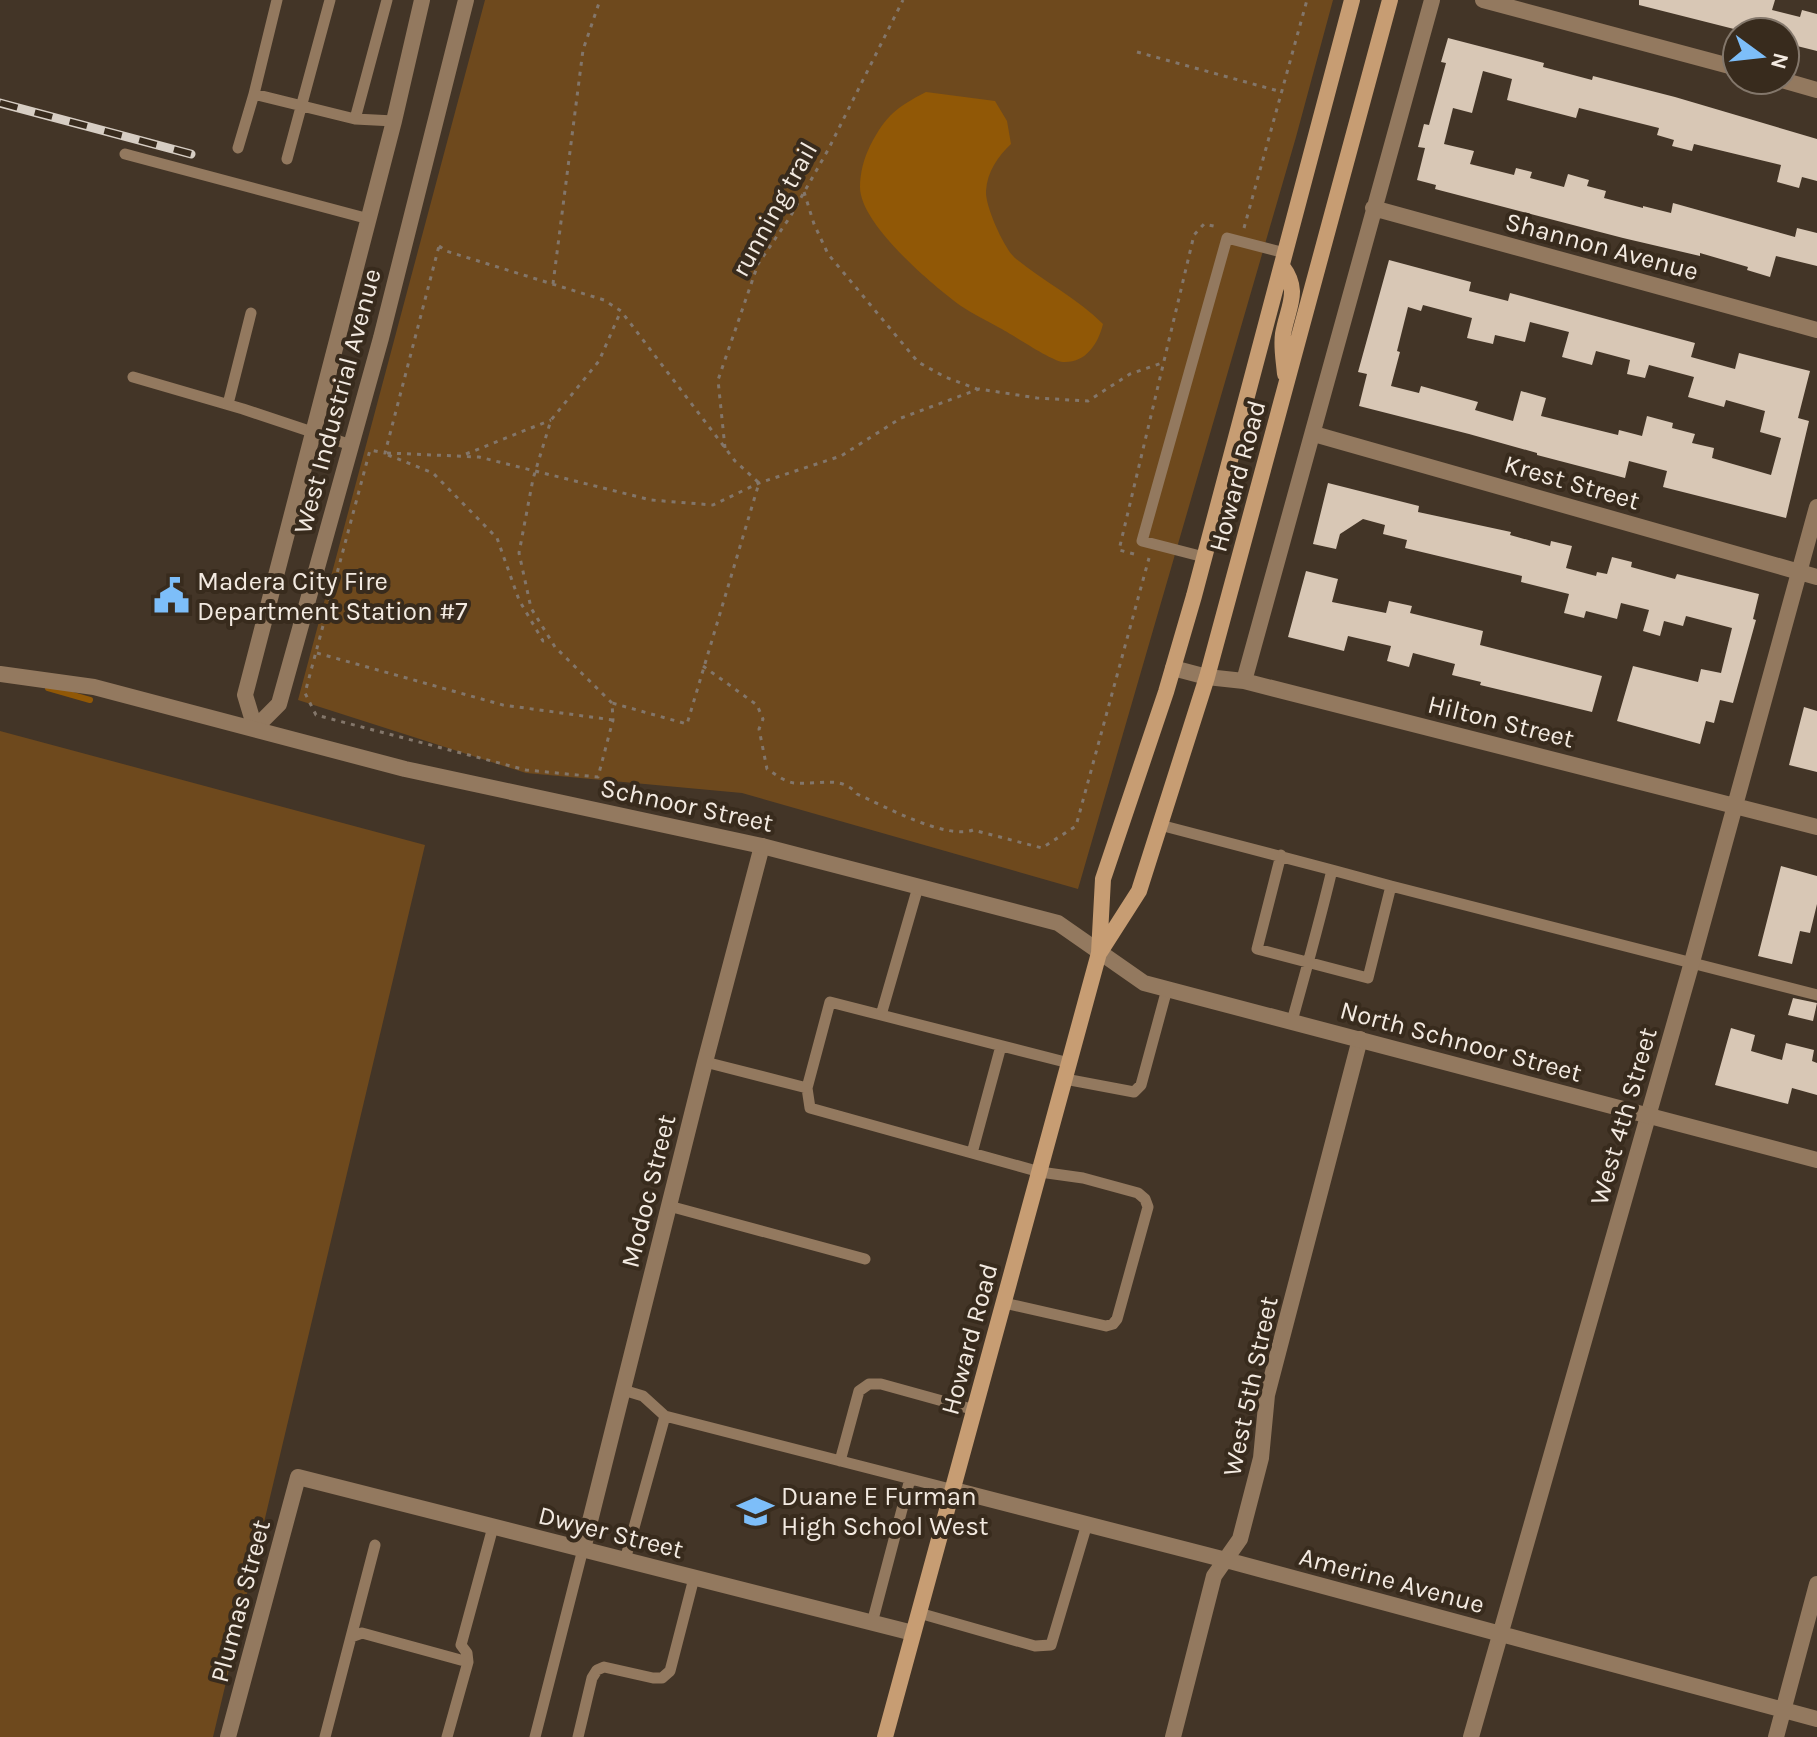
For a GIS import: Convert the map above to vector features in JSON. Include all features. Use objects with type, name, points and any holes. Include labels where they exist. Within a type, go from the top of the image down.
[{"type":"main road","name":"Howard Road","points":[[885,1737],[1099,953],[1103,879],[1173,668],[1352,0]]},
{"type":"main road","name":"Howard Road","points":[[1099,953],[1139,891],[1207,677],[1390,0]]},
{"type":"main road","points":[[1283,260],[1292,279],[1292,301],[1282,337],[1286,388]]},
{"type":"street","name":"West Industrial Avenue","points":[[422,0],[394,121],[245,695],[255,728],[279,704],[385,322],[466,0]]},
{"type":"street","points":[[1244,681],[1432,0]]},
{"type":"street","points":[[1483,0],[1721,64]]},
{"type":"street","name":"Shannon Avenue","points":[[1373,208],[1817,330]]},
{"type":"street","name":"Krest Street","points":[[1314,434],[1817,577]]},
{"type":"street","name":"West 4th Street","points":[[1471,1737],[1692,962],[1817,507]]},
{"type":"street","name":"Hilton Street","points":[[1173,668],[1207,677],[1244,681],[1817,827]]},
{"type":"street","name":"Schnoor Street","points":[[0,674],[94,687],[405,769],[762,846],[1058,923],[1099,953]]},
{"type":"street","name":"Modoc Street","points":[[583,1549],[762,846]]},
{"type":"street","name":"North Schnoor Street","points":[[1099,953],[1144,983],[1817,1160]]},
{"type":"street","name":"West 5th Street","points":[[1173,1737],[1214,1576],[1240,1539],[1257,1472],[1267,1395],[1360,1039]]},
{"type":"street","name":"Dwyer Street","points":[[298,1477],[913,1633]]},
{"type":"street","name":"Plumas Street","points":[[228,1737],[298,1477]]},
{"type":"street","name":"Amerine Avenue","points":[[954,1490],[1817,1719]]},
{"type":"street","points":[[1776,1737],[1817,1584]]},
{"type":"lane","points":[[238,148],[277,0]]},
{"type":"lane","points":[[287,159],[330,0]]},
{"type":"lane","points":[[355,119],[387,0]]},
{"type":"lane","points":[[254,94],[355,119],[394,121]]},
{"type":"lane","points":[[125,154],[369,219]]},
{"type":"lane","points":[[1204,557],[1142,541],[1227,238],[1283,260]]},
{"type":"lane","points":[[228,404],[251,313]]},
{"type":"lane","points":[[133,377],[228,404],[351,445]]},
{"type":"lane","points":[[1160,825],[1817,995]]},
{"type":"lane","points":[[1281,855],[1257,949],[1368,978],[1391,886]]},
{"type":"lane","points":[[1292,1021],[1332,870]]},
{"type":"lane","points":[[881,1015],[918,887]]},
{"type":"lane","points":[[1004,1303],[1106,1326],[1113,1324],[1141,1235],[1148,1207],[1145,1199],[1138,1193],[1083,1178],[1040,1172],[810,1108],[807,1088],[830,1002],[1001,1046],[1134,1092],[1141,1085],[1167,989]]},
{"type":"lane","points":[[972,1153],[1001,1046]]},
{"type":"lane","points":[[705,1062],[807,1088]]},
{"type":"lane","points":[[669,1206],[865,1259]]},
{"type":"lane","points":[[840,1461],[859,1391],[869,1384],[881,1384],[975,1410]]},
{"type":"lane","points":[[623,1390],[643,1396],[665,1416],[954,1490]]},
{"type":"lane","points":[[625,1560],[665,1416]]},
{"type":"lane","points":[[872,1623],[910,1479]]},
{"type":"lane","points":[[919,1613],[1035,1646],[1051,1645],[1087,1524]]},
{"type":"lane","points":[[447,1737],[468,1662],[467,1653],[461,1645],[493,1527]]},
{"type":"lane","points":[[325,1737],[375,1545]]},
{"type":"lane","points":[[535,1737],[583,1549]]},
{"type":"lane","points":[[578,1737],[592,1678],[597,1670],[604,1667],[653,1678],[662,1678],[670,1671],[694,1578]]},
{"type":"lane","points":[[351,1637],[362,1633],[468,1662]]},
{"type":"path","points":[[553,284],[583,50],[600,0]]},
{"type":"path","name":"running trail","points":[[725,448],[718,380],[758,264],[804,192],[865,80],[903,0]]},
{"type":"path","points":[[1243,234],[1307,0]]},
{"type":"path","points":[[1137,52],[1282,92]]},
{"type":"path","points":[[804,192],[828,254],[918,362],[945,377],[979,389],[1037,398],[1088,401],[1130,374],[1165,362]]},
{"type":"path","points":[[703,666],[757,705],[763,719],[759,729],[767,769],[792,783],[831,781],[851,786],[857,794],[934,826],[963,834],[973,830],[1042,848],[1076,826],[1151,558],[1119,550],[1194,235],[1204,224],[1230,230]]},
{"type":"path","points":[[385,453],[439,246],[446,251],[604,300],[621,311],[725,448],[759,483]]},
{"type":"path","points":[[621,311],[599,361],[551,420],[535,472],[519,553],[531,608],[551,640],[612,703],[687,724],[759,483]]},
{"type":"path","points":[[612,703],[613,720],[598,777],[526,770],[316,715],[305,693],[370,450],[479,457],[651,500],[713,505],[759,483],[841,456],[901,418],[979,389]]},
{"type":"path","points":[[462,456],[551,420]]},
{"type":"path","points":[[385,453],[433,473],[497,538],[519,600],[543,641],[551,640]]},
{"type":"path","points":[[316,652],[503,705],[613,720]]},
{"type":"shaded area","points":[[485,0],[1333,0],[1078,889],[742,793],[526,773],[298,700]]},
{"type":"shaded area","points":[[926,92],[995,101],[1007,121],[1011,144],[988,177],[986,191],[992,216],[1015,258],[1103,324],[1098,339],[1084,356],[1071,361],[1057,360],[961,306],[900,252],[872,218],[863,202],[860,187],[868,151],[893,113]]},
{"type":"shaded area","points":[[0,731],[425,845],[213,1737],[0,1737]]},
{"type":"building","points":[[1639,0],[1775,0],[1772,10],[1796,16],[1721,16],[1721,26],[1639,5]]},
{"type":"building","points":[[1802,10],[1817,14],[1817,51],[1801,47]]},
{"type":"building","points":[[1448,38],[1544,63],[1543,67],[1592,80],[1593,76],[1675,97],[1817,139],[1817,181],[1802,177],[1799,188],[1777,182],[1781,165],[1694,144],[1692,151],[1672,146],[1674,140],[1657,135],[1659,128],[1579,108],[1576,118],[1507,100],[1512,79],[1483,71],[1472,113],[1453,108],[1444,144],[1474,151],[1470,164],[1514,175],[1516,168],[1532,172],[1530,178],[1564,187],[1568,174],[1589,180],[1587,186],[1606,191],[1604,198],[1643,208],[1671,213],[1673,203],[1795,237],[1797,228],[1817,233],[1817,266],[1776,256],[1770,277],[1700,253],[1700,256],[1623,238],[1435,189],[1436,185],[1417,180],[1425,148],[1418,147],[1424,124],[1429,125],[1446,63],[1441,62]]},
{"type":"building","points":[[1389,260],[1471,282],[1469,291],[1508,301],[1510,293],[1695,343],[1691,357],[1735,369],[1739,353],[1810,371],[1798,418],[1809,421],[1786,518],[1663,487],[1667,471],[1629,461],[1625,478],[1359,406],[1367,374],[1358,372]],"holes":[[[1423,305],[1472,318],[1467,338],[1493,344],[1495,335],[1525,342],[1530,322],[1569,332],[1562,357],[1592,365],[1596,351],[1630,360],[1627,374],[1645,378],[1649,365],[1694,377],[1688,397],[1724,407],[1726,400],[1765,411],[1760,432],[1781,438],[1771,475],[1712,458],[1714,448],[1692,443],[1695,434],[1672,428],[1673,423],[1647,416],[1642,436],[1619,430],[1618,435],[1541,416],[1546,398],[1521,391],[1513,421],[1475,410],[1478,402],[1421,386],[1419,393],[1391,386],[1408,307],[1421,311]]]},
{"type":"building","points":[[1328,483],[1419,506],[1418,512],[1511,532],[1510,535],[1550,546],[1551,541],[1572,546],[1566,568],[1596,576],[1597,572],[1607,574],[1612,557],[1632,562],[1631,567],[1675,579],[1677,574],[1759,594],[1753,619],[1756,620],[1733,703],[1720,700],[1714,723],[1706,721],[1700,744],[1617,721],[1633,666],[1698,682],[1701,669],[1721,673],[1732,628],[1686,616],[1683,626],[1664,621],[1660,636],[1643,631],[1649,610],[1621,603],[1617,619],[1586,611],[1584,618],[1564,613],[1569,594],[1521,582],[1522,576],[1405,548],[1407,540],[1383,534],[1385,525],[1363,519],[1340,534],[1336,549],[1313,544]]},
{"type":"building","points":[[1306,571],[1338,579],[1332,602],[1386,613],[1389,601],[1412,606],[1410,613],[1483,631],[1480,645],[1602,676],[1592,712],[1480,685],[1481,682],[1452,675],[1455,664],[1413,653],[1409,667],[1387,661],[1391,646],[1348,636],[1344,651],[1288,637]]},
{"type":"building","points":[[1804,707],[1817,711],[1817,772],[1789,765]]},
{"type":"building","points":[[1781,866],[1817,876],[1817,904],[1810,933],[1800,931],[1792,964],[1758,956]]},
{"type":"building","points":[[1793,998],[1817,1003],[1813,1021],[1788,1015]]},
{"type":"building","points":[[1731,1028],[1755,1035],[1751,1051],[1782,1060],[1786,1043],[1814,1050],[1812,1061],[1817,1063],[1817,1095],[1792,1088],[1788,1104],[1715,1085]]},
{"type":"waterway","points":[[48,688],[90,700]]},
{"type":"railway","points":[[0,103],[191,154]]},
{"type":"place","name":"Madera City Fire Department Station #7","points":[[171,596]]},
{"type":"place","name":"Duane E Furman High School West","points":[[755,1511]]}]
